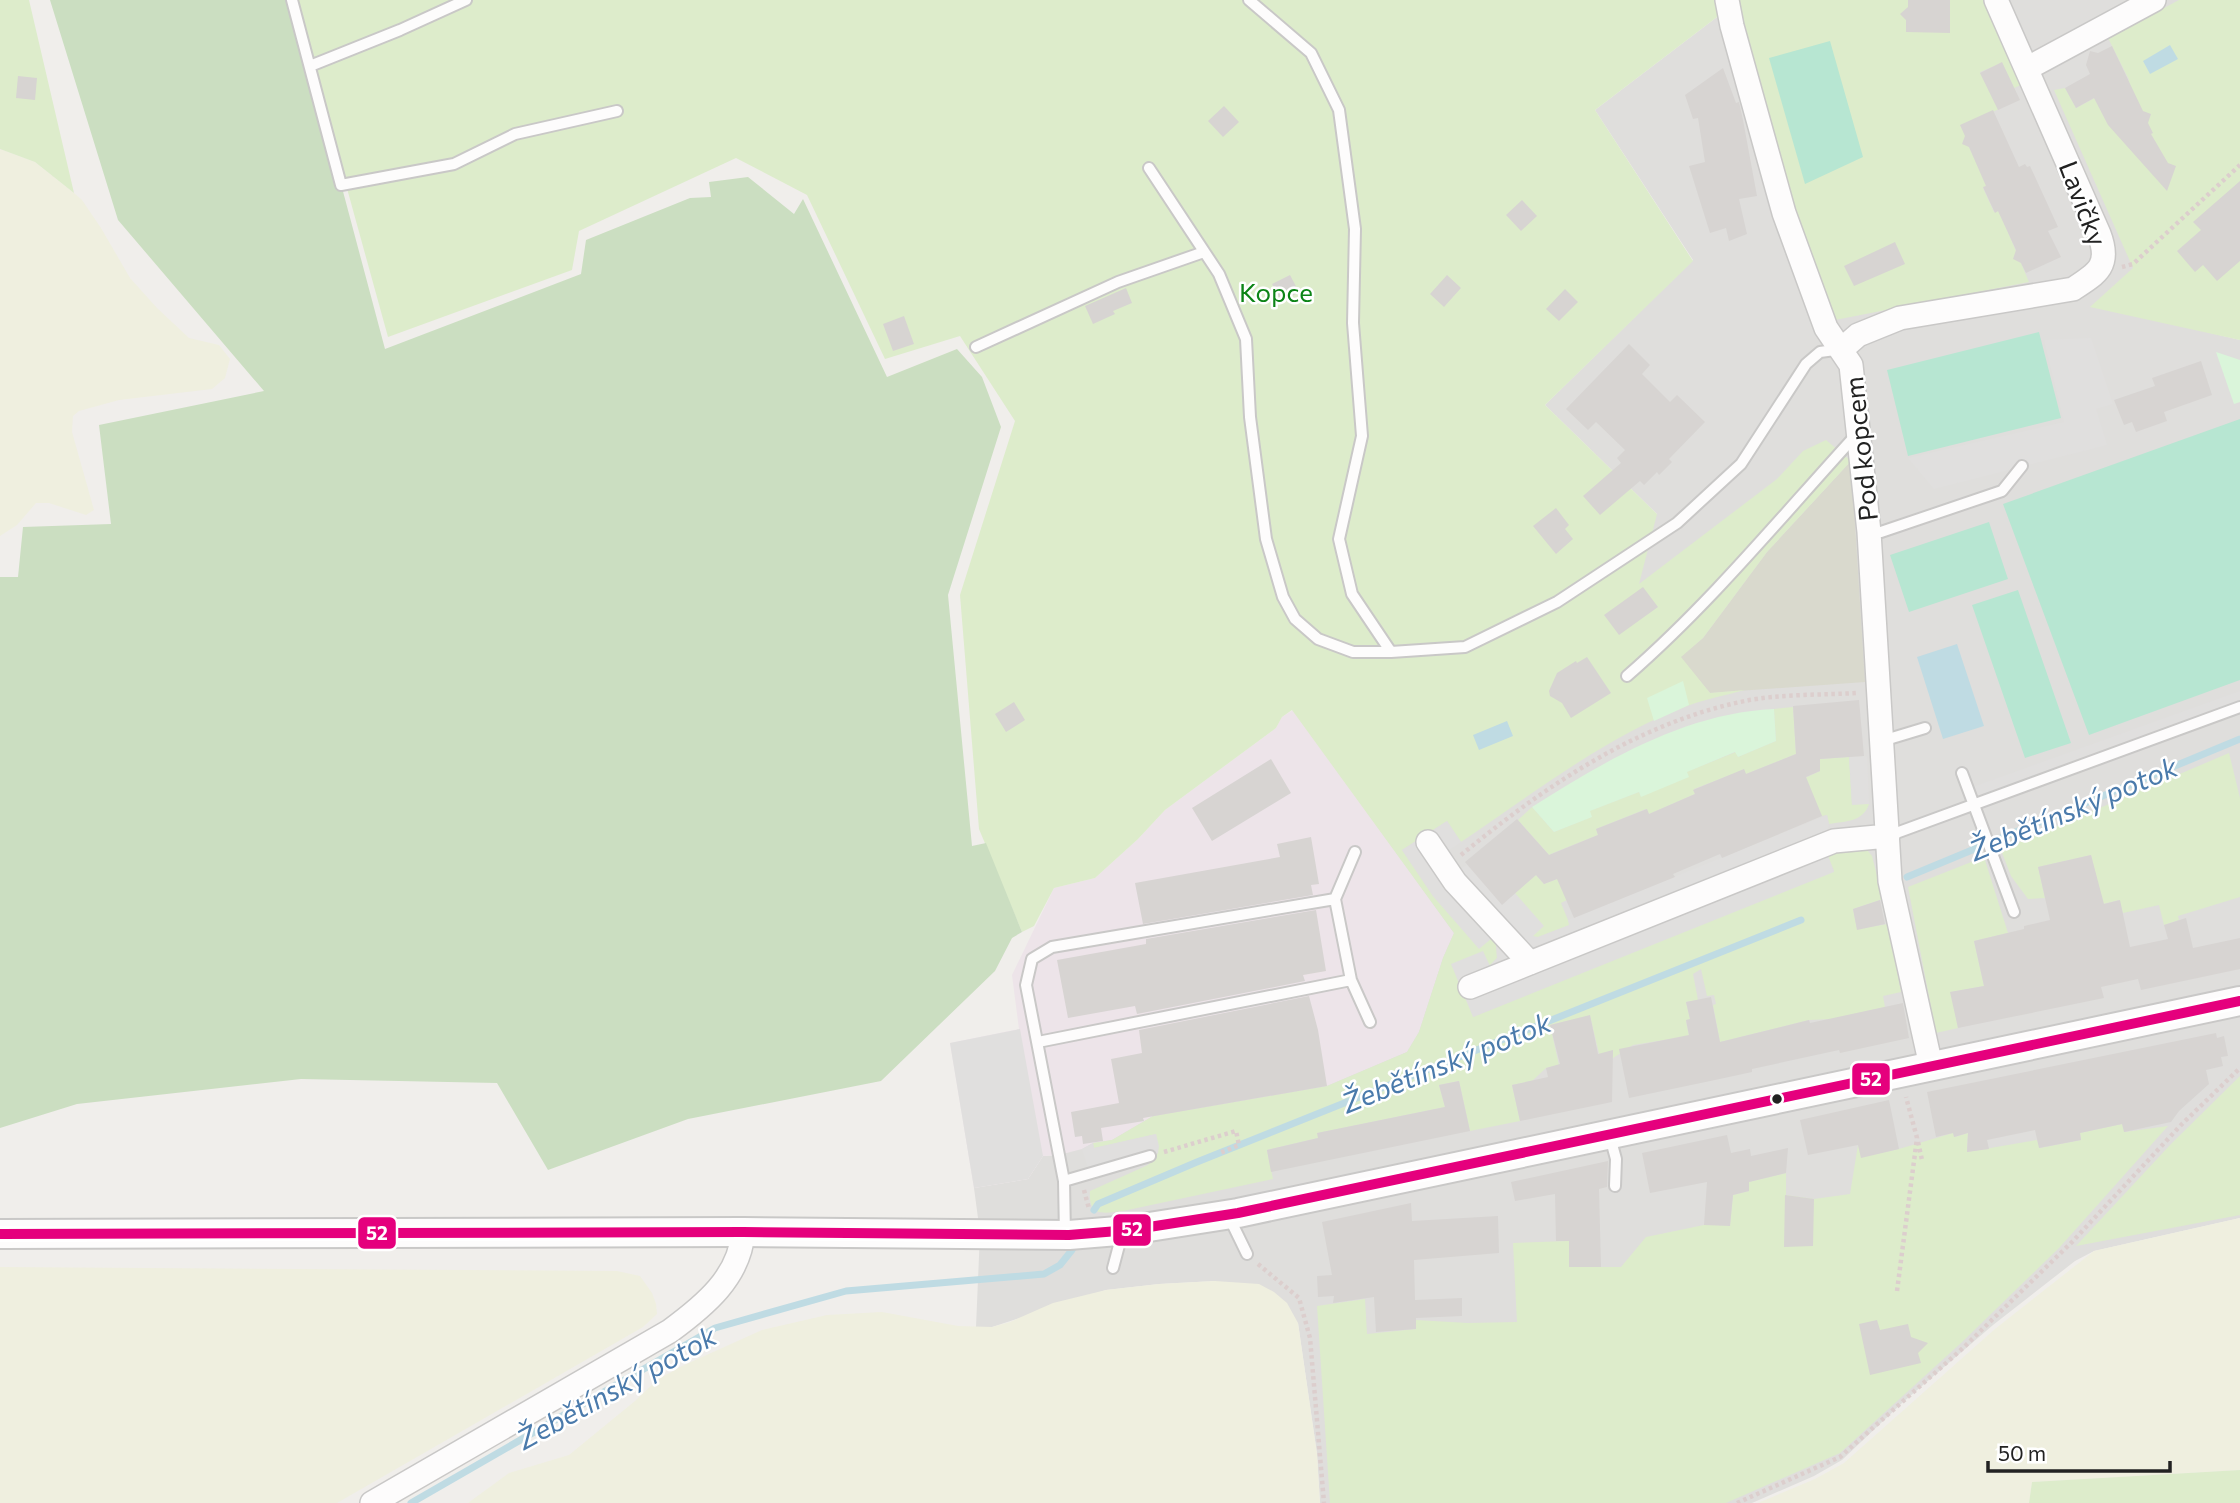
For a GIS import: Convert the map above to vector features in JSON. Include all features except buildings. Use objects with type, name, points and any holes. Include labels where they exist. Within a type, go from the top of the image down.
[{"type":"street","name":"Pod kopcem","points":[[1727,0],[1784,214],[1826,328],[1851,365],[1869,532],[1890,881],[1931,1066]]},
{"type":"street","name":"Lavičky","points":[[1842,349],[1858,335],[1900,318],[2073,289],[2091,278],[2102,265],[2105,250],[2099,234],[1996,0]]},
{"type":"street","points":[[2028,68],[2154,0]]},
{"type":"street","points":[[1470,987],[1833,841],[1888,836]]},
{"type":"street","points":[[1428,842],[1455,882],[1530,963]]},
{"type":"street","points":[[0,1234],[1075,1234],[1122,1231],[1233,1214],[2240,1001]]},
{"type":"street","points":[[372,1503],[679,1325],[709,1300],[732,1271],[742,1247],[743,1232]]},
{"type":"lane","points":[[292,0],[341,185],[454,164],[516,134],[617,111]]},
{"type":"lane","points":[[310,66],[466,0]]},
{"type":"lane","points":[[1249,0],[1311,52],[1339,110],[1356,229],[1353,323],[1362,436],[1339,539],[1352,594],[1391,652]]},
{"type":"lane","points":[[1149,168],[1219,274],[1246,339],[1250,417],[1266,539],[1283,597],[1295,619],[1318,639],[1353,652],[1465,647],[1556,602],[1677,523],[1741,464],[1806,364],[1820,352],[1842,349]]},
{"type":"lane","points":[[976,347],[1118,282],[1204,252]]},
{"type":"lane","points":[[1627,676],[1672,637],[1858,433]]},
{"type":"lane","points":[[1869,532],[1881,532],[2003,491],[2022,466]]},
{"type":"lane","points":[[1888,836],[2240,707]]},
{"type":"lane","points":[[1882,741],[1925,728]]},
{"type":"lane","points":[[1962,773],[2014,912]]},
{"type":"lane","points":[[1355,852],[1335,899],[1351,980],[1370,1022]]},
{"type":"lane","points":[[1075,1234],[1027,985],[1032,959],[1052,947],[1335,899]]},
{"type":"lane","points":[[1038,1042],[1351,980]]},
{"type":"lane","points":[[1610,1134],[1616,1159],[1615,1186]]},
{"type":"lane","points":[[1064,1181],[1150,1156]]},
{"type":"lane","points":[[1233,1214],[1247,1254]]},
{"type":"lane","points":[[1113,1268],[1122,1231]]},
{"type":"path","points":[[2102,265],[2117,268],[2133,264],[2240,165]]},
{"type":"path","points":[[1446,868],[1506,819],[1591,761],[1677,719],[1747,700],[1879,691]]},
{"type":"path","points":[[1737,1503],[1840,1457],[1963,1348],[2063,1251],[2181,1125],[2240,1068]]},
{"type":"path","points":[[1900,1073],[1922,1160]]},
{"type":"path","points":[[1150,1156],[1236,1131],[1239,1145],[1220,1153]]},
{"type":"path","points":[[1897,1291],[1917,1138]]},
{"type":"path","points":[[1247,1254],[1299,1298],[1310,1338],[1324,1503]]},
{"type":"shaded area","points":[[1718,0],[2240,0],[2186,327],[2240,340],[2240,1218],[2094,1251],[2075,1261],[1993,1325],[1902,1403],[1842,1460],[1814,1476],[1752,1503],[1320,1503],[1317,1454],[1298,1323],[1215,1281],[1106,1290],[992,1327],[976,1327],[980,1233],[974,1188],[1028,1179],[1043,1156],[1059,1155],[1293,710],[1657,514],[1545,405],[1693,260],[1595,110],[1721,14]]},
{"type":"shaded area","points":[[2091,338],[2113,404],[2096,409],[2107,445],[1934,489],[1908,458],[2064,422],[2044,340]]},
{"type":"shaded area","points":[[1851,461],[1865,682],[1710,693],[1680,657],[1703,638],[1767,552]]},
{"type":"shaded area","points":[[2240,691],[2240,708],[1979,803],[1973,787]]},
{"type":"shaded area","points":[[1293,710],[1454,933],[1419,1032],[1407,1052],[1327,1086],[1153,1116],[1112,1140],[1093,1143],[1059,1155],[1043,1156],[1028,1179],[974,1188],[950,1043],[1019,1029],[1012,975],[1054,888],[1095,878],[1165,810],[1276,728],[1282,717]]},
{"type":"shaded area","points":[[1867,756],[1869,804],[1852,805],[1849,757]]},
{"type":"shaded area","points":[[1827,815],[1829,824],[1824,845],[1834,872],[1473,1017],[1451,964],[1483,951],[1490,966],[1497,958],[1496,943],[1492,938],[1479,949],[1433,896],[1402,850],[1447,821],[1461,842],[1448,851],[1460,869],[1467,865],[1484,884],[1515,893],[1544,926],[1533,936],[1538,937],[1569,925],[1568,920]]},
{"type":"shaded area","points":[[1020,1029],[1043,1156],[1028,1179],[974,1188],[950,1043]]},
{"type":"shaded area","points":[[1156,1134],[1158,1153],[1090,1174],[1082,1149],[1093,1143],[1094,1148]]},
{"type":"green space","points":[[0,0],[29,0],[74,193],[35,162],[0,149]]},
{"type":"green space","points":[[50,0],[292,0],[385,349],[581,274],[586,240],[690,198],[711,197],[709,182],[748,177],[794,214],[803,199],[887,377],[957,349],[982,377],[1001,427],[948,595],[972,846],[986,843],[1022,932],[1012,938],[995,971],[881,1081],[688,1119],[548,1170],[497,1083],[301,1079],[77,1104],[0,1128],[0,577],[18,577],[23,527],[111,524],[99,425],[264,391],[118,220]]},
{"type":"green space","name":"Kopce","points":[[295,0],[1718,0],[1721,14],[1595,110],[1693,261],[1545,405],[1657,514],[1639,584],[1777,479],[1803,451],[1826,440],[1851,461],[1767,552],[1703,638],[1681,657],[1710,693],[1745,690],[1687,706],[1627,733],[1571,767],[1461,842],[1447,821],[1402,850],[1433,896],[1479,948],[1492,938],[1496,943],[1497,958],[1489,966],[1473,1017],[1834,871],[1827,854],[1854,848],[1868,851],[1872,856],[1883,899],[1853,909],[1857,929],[1888,924],[1901,992],[1883,996],[1885,1007],[1832,1019],[1809,1020],[1720,1042],[1713,1005],[1716,1004],[1714,995],[1707,996],[1701,969],[1693,974],[1698,1000],[1686,1002],[1690,1019],[1686,1021],[1689,1036],[1633,1045],[1610,1060],[1601,1062],[1590,1016],[1550,1025],[1559,1065],[1546,1068],[1532,1081],[1512,1085],[1520,1121],[1470,1131],[1459,1081],[1439,1085],[1445,1107],[1318,1133],[1318,1138],[1267,1150],[1273,1179],[1123,1211],[1104,1213],[1095,1210],[1090,1200],[1090,1191],[1148,1165],[1158,1153],[1156,1134],[1094,1148],[1093,1143],[1112,1140],[1153,1116],[1327,1086],[1407,1052],[1419,1032],[1454,933],[1292,710],[1282,717],[1276,728],[1165,810],[1095,878],[1054,888],[1034,926],[1022,932],[979,829],[960,595],[1015,421],[960,336],[885,359],[807,195],[736,158],[579,231],[572,270],[388,337]]},
{"type":"green space","points":[[1734,0],[1983,0],[2021,85],[2014,88],[2002,63],[1980,72],[1999,109],[1971,122],[1963,142],[1969,147],[1987,185],[1983,188],[1994,212],[1999,211],[2029,282],[1835,320],[1795,210]]},
{"type":"green space","points":[[2179,0],[2240,0],[2240,340],[2090,307],[2133,268],[2054,90],[2065,88],[2076,108],[2129,80],[2108,38]]},
{"type":"green space","points":[[1830,41],[1863,157],[1805,184],[1769,58]]},
{"type":"green space","points":[[0,149],[35,162],[82,200],[130,278],[157,308],[189,338],[219,345],[230,359],[225,378],[212,389],[119,400],[79,411],[73,416],[72,432],[94,510],[86,515],[49,503],[36,503],[17,525],[0,536]]},
{"type":"green space","points":[[2039,332],[2061,418],[1908,456],[1887,370]]},
{"type":"green space","points":[[2216,352],[2240,360],[2240,402],[2234,404]]},
{"type":"green space","points":[[2240,419],[2240,680],[2089,735],[2003,504]]},
{"type":"green space","points":[[1989,522],[2008,579],[1909,612],[1890,555]]},
{"type":"green space","points":[[2018,590],[2071,743],[2025,758],[1972,605]]},
{"type":"green space","points":[[1683,681],[1689,705],[1654,721],[1647,698]]},
{"type":"green space","points":[[1793,707],[1796,754],[1746,774],[1743,770],[1694,789],[1695,794],[1649,814],[1646,809],[1596,829],[1598,835],[1549,855],[1518,820],[1532,807],[1554,832],[1591,817],[1589,811],[1639,792],[1641,796],[1688,777],[1686,772],[1736,752],[1738,757],[1776,741],[1774,709]]},
{"type":"green space","points":[[1774,709],[1776,741],[1738,757],[1735,752],[1687,772],[1689,777],[1641,797],[1639,792],[1590,811],[1592,817],[1554,832],[1532,807],[1647,742],[1709,720],[1741,712]]},
{"type":"green space","points":[[2229,753],[2240,798],[2240,897],[2178,916],[2179,920],[2164,925],[2159,905],[2123,913],[2119,900],[2071,912],[2097,880],[2091,855],[2038,867],[2045,898],[2028,899],[2011,876],[2001,850]]},
{"type":"green space","points":[[1849,757],[1852,804],[1869,804],[1858,817],[1829,824],[1827,815],[1822,816],[1805,778],[1820,771],[1820,759]]},
{"type":"green space","points":[[1984,857],[2008,933],[1974,941],[1984,986],[1951,992],[1958,1028],[1936,1033],[1908,887]]},
{"type":"green space","points":[[1536,875],[1544,884],[1560,878],[1567,900],[1561,903],[1570,925],[1532,937],[1515,893]]},
{"type":"green space","points":[[2240,1076],[2240,1215],[2076,1246],[2171,1144]]},
{"type":"green space","points":[[2122,1124],[2125,1132],[2168,1126],[2059,1248],[1961,1343],[1840,1453],[1726,1503],[1330,1503],[1317,1306],[1365,1299],[1367,1334],[1416,1329],[1416,1320],[1517,1322],[1513,1243],[1569,1241],[1569,1267],[1621,1267],[1646,1237],[1704,1225],[1730,1225],[1733,1195],[1749,1191],[1749,1182],[1786,1173],[1786,1195],[1814,1199],[1850,1194],[1858,1145],[1861,1157],[1953,1133],[1955,1137],[1968,1133],[1967,1152],[2037,1140],[2040,1148],[2081,1140],[2080,1133]]},
{"type":"green space","points":[[2240,1218],[2240,1470],[2032,1482],[2029,1503],[1758,1503],[1815,1479],[1844,1463],[1995,1329],[2094,1251]]},
{"type":"green space","points":[[0,1267],[617,1271],[640,1276],[652,1293],[657,1314],[643,1327],[337,1503],[0,1503]]},
{"type":"green space","points":[[1215,1281],[1259,1284],[1287,1303],[1298,1323],[1317,1454],[1320,1503],[468,1503],[509,1473],[569,1455],[657,1380],[762,1330],[827,1315],[882,1312],[958,1326],[992,1327],[1053,1303],[1106,1290]]},
{"type":"green space","points":[[2240,1470],[2240,1503],[2029,1503],[2032,1482]]},
{"type":"water","points":[[2170,45],[2178,59],[2150,74],[2143,61]]},
{"type":"water","points":[[1957,644],[1984,726],[1943,739],[1917,657]]},
{"type":"water","points":[[1507,721],[1513,736],[1479,750],[1473,735]]},
{"type":"waterway","name":"Žebětínský potok","points":[[1907,877],[2240,739]]},
{"type":"waterway","name":"Žebětínský potok","points":[[1094,1210],[1098,1204],[1197,1162],[1801,920]]},
{"type":"waterway","name":"Žebětínský potok","points":[[411,1503],[715,1328],[846,1291],[1044,1274],[1060,1265],[1072,1250]]},
{"type":"transit line","name":"52","points":[[0,1234],[743,1232],[1069,1235],[1130,1230],[1238,1213],[2240,1001]]}]
